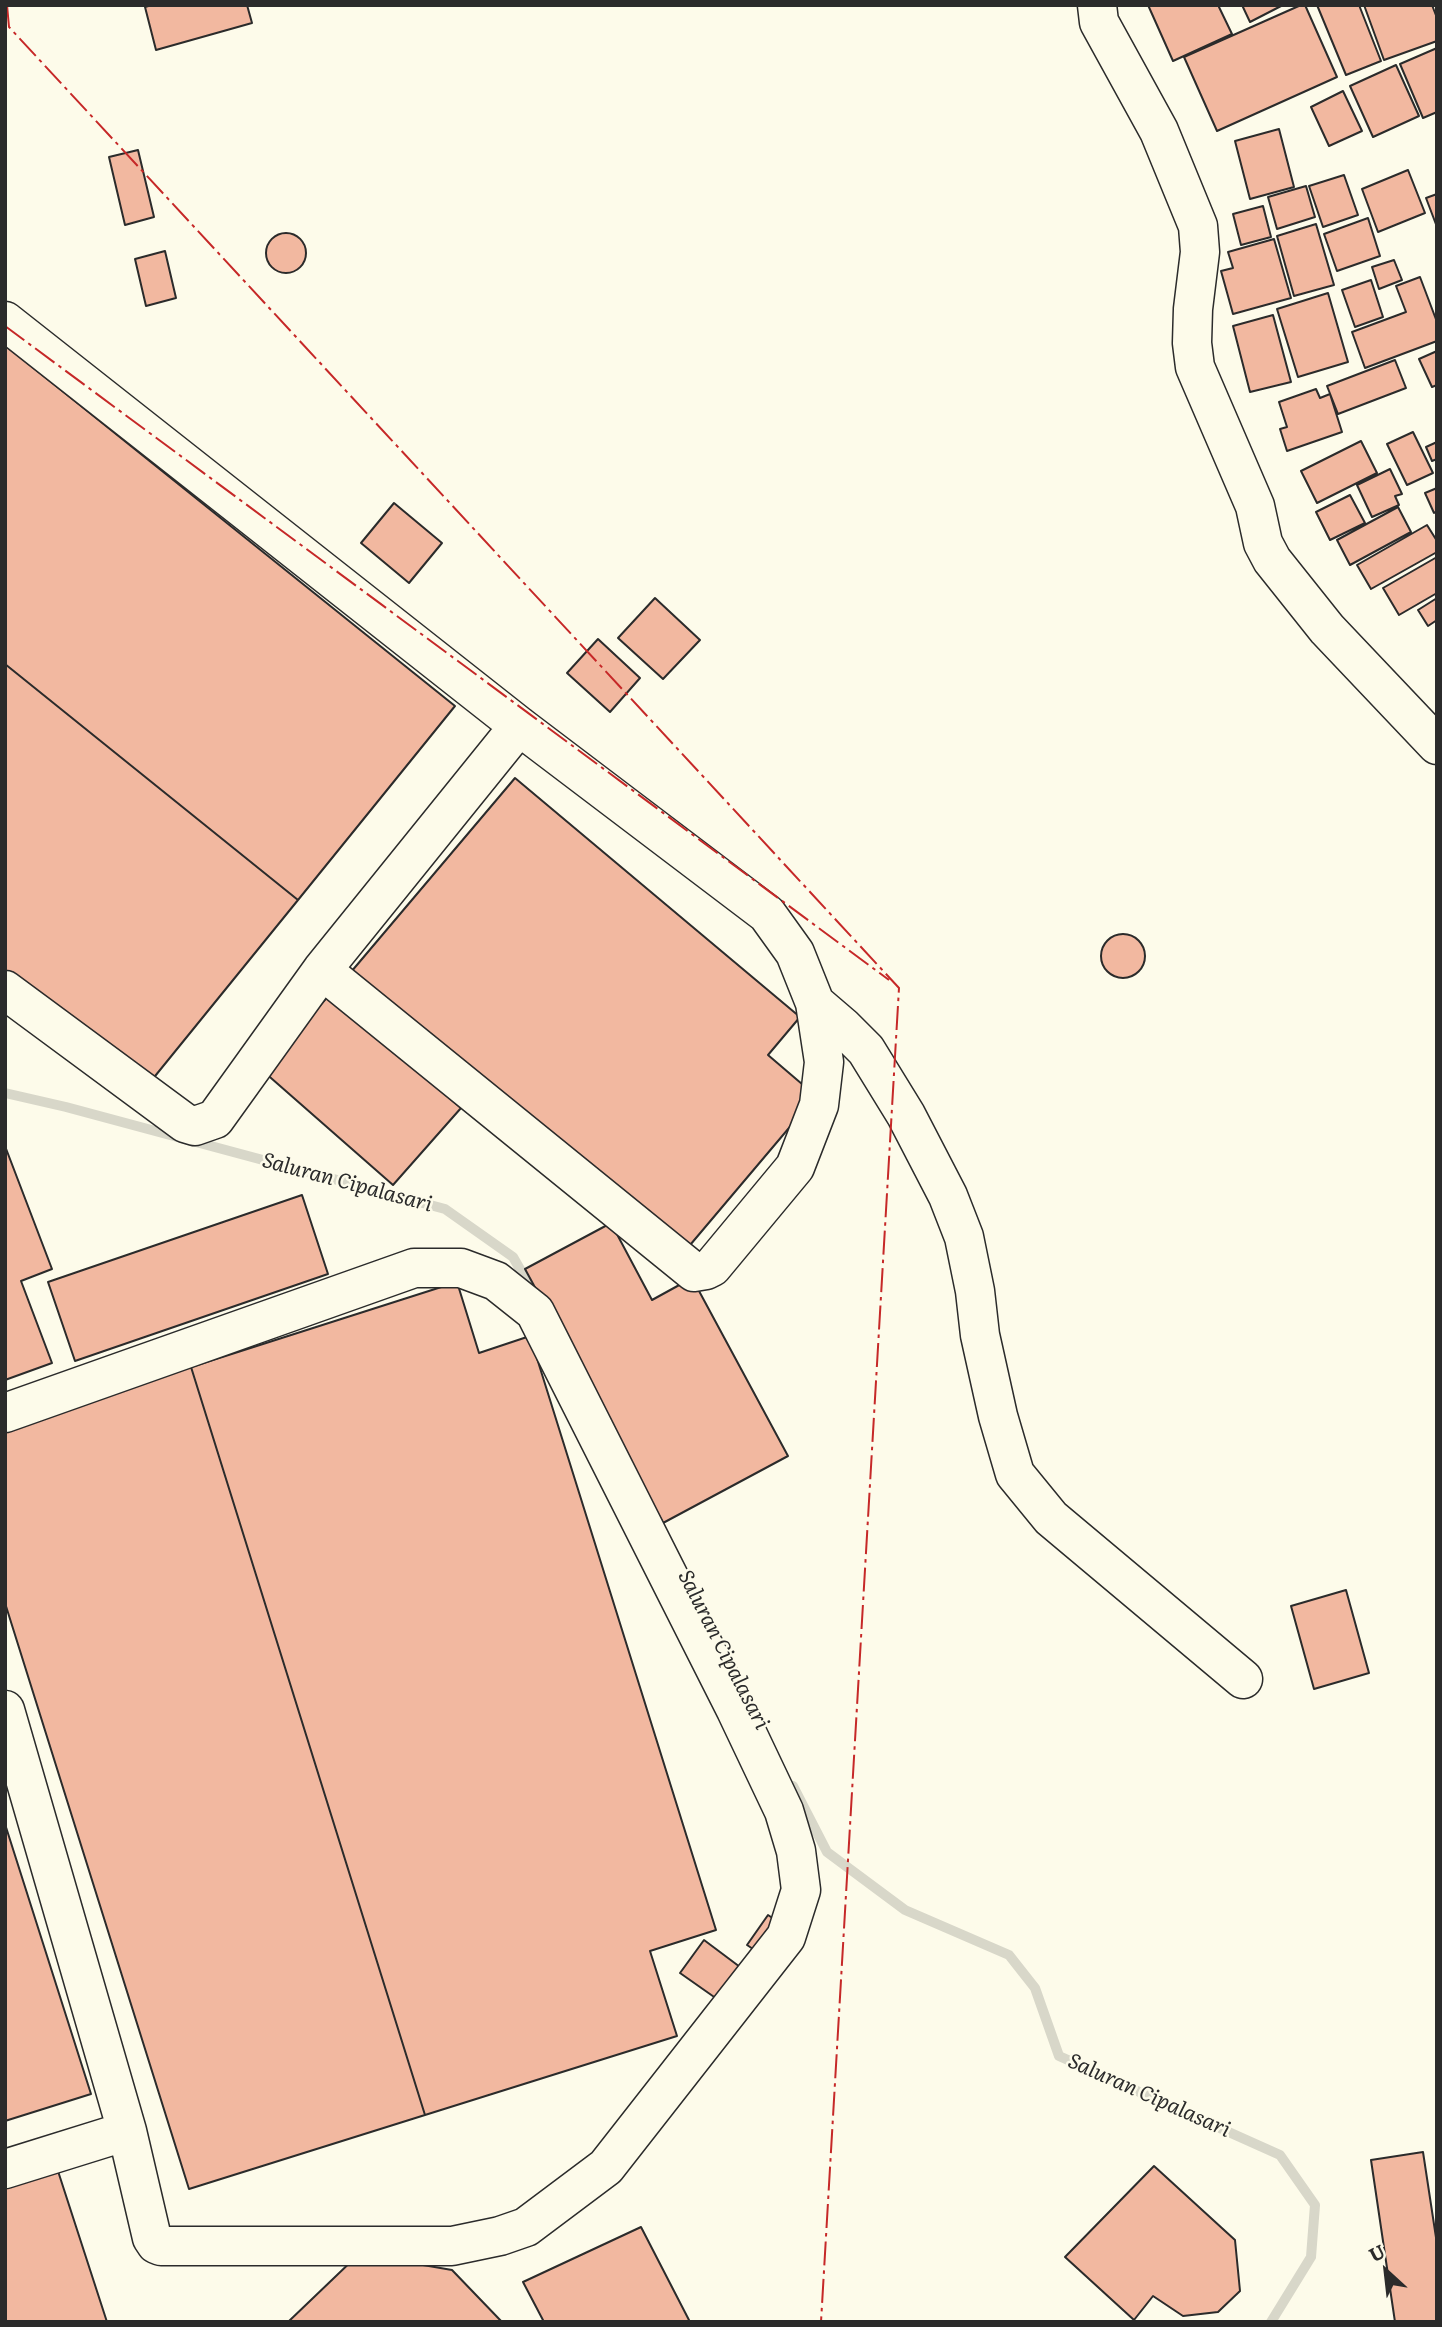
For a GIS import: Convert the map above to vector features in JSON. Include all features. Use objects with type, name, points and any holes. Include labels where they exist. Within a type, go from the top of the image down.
[{"type":"street","points":[[1097,5],[1099,22],[1160,131],[1198,226],[1200,252],[1192,343],[1195,367],[1255,506],[1263,543],[1272,560],[1327,629],[1437,745]]},
{"type":"street","points":[[5,321],[519,726],[768,915],[795,953],[815,1003],[824,1062],[819,1105],[795,1167],[712,1267],[694,1272],[322,970]]},
{"type":"street","points":[[5,990],[177,1117],[195,1126],[215,1119],[322,970],[519,726]]},
{"type":"street","points":[[815,1003],[866,1050],[906,1115],[948,1196],[964,1237],[975,1291],[980,1335],[998,1416],[1015,1474],[1051,1518],[1243,1679]]},
{"type":"street","points":[[5,1413],[414,1268],[461,1268],[496,1281],[535,1312],[736,1710],[784,1811],[796,1851],[801,1890],[786,1937],[606,2168],[526,2227],[500,2236],[452,2246],[161,2246],[152,2238],[127,2131],[5,1710]]},
{"type":"street","points":[[5,2169],[127,2131]]},
{"type":"building","points":[[247,5],[252,23],[156,50],[145,7]]},
{"type":"building","points":[[1148,5],[1218,5],[1232,34],[1173,61]]},
{"type":"building","points":[[1242,5],[1283,5],[1250,22]]},
{"type":"building","points":[[1305,5],[1337,77],[1217,131],[1184,57]]},
{"type":"building","points":[[1317,5],[1359,5],[1381,61],[1346,75]]},
{"type":"building","points":[[1364,5],[1432,5],[1437,18],[1437,41],[1384,60]]},
{"type":"building","points":[[1437,48],[1437,112],[1423,118],[1400,64]]},
{"type":"building","points":[[1396,65],[1419,116],[1373,137],[1350,86]]},
{"type":"building","points":[[1343,91],[1362,131],[1329,146],[1311,107]]},
{"type":"building","points":[[1279,129],[1294,187],[1250,199],[1235,141]]},
{"type":"building","points":[[138,150],[154,217],[125,225],[109,157]]},
{"type":"building","points":[[1408,170],[1425,213],[1378,232],[1362,189]]},
{"type":"building","points":[[1344,175],[1358,215],[1323,227],[1309,186]]},
{"type":"building","points":[[1306,186],[1315,217],[1277,229],[1268,197]]},
{"type":"building","points":[[1437,194],[1437,227],[1426,198]]},
{"type":"building","points":[[1263,206],[1271,237],[1241,245],[1233,214]]},
{"type":"building","points":[[1368,218],[1380,256],[1337,271],[1324,234]]},
{"type":"building","points":[[1316,224],[1334,285],[1294,296],[1277,236]]},
{"type":"building","points":[[286,233],[300,239],[306,253],[300,267],[286,273],[272,267],[266,253],[272,239]]},
{"type":"building","points":[[1274,239],[1291,298],[1233,314],[1221,271],[1233,268],[1228,252]]},
{"type":"building","points":[[165,251],[176,298],[146,306],[135,259]]},
{"type":"building","points":[[1394,260],[1402,280],[1379,289],[1372,267]]},
{"type":"building","points":[[1420,277],[1437,322],[1437,341],[1365,368],[1352,332],[1406,312],[1396,286]]},
{"type":"building","points":[[1371,280],[1383,317],[1355,327],[1342,290]]},
{"type":"building","points":[[1328,293],[1348,362],[1298,377],[1277,309]]},
{"type":"building","points":[[1273,315],[1291,382],[1250,392],[1233,326]]},
{"type":"building","points":[[5,345],[455,706],[298,900],[5,664]]},
{"type":"building","points":[[1437,351],[1437,385],[1432,387],[1419,359]]},
{"type":"building","points":[[1395,360],[1406,388],[1338,414],[1327,386]]},
{"type":"building","points":[[1316,389],[1320,398],[1330,394],[1342,432],[1287,451],[1280,429],[1287,427],[1279,402]]},
{"type":"building","points":[[1413,432],[1433,473],[1407,485],[1387,444]]},
{"type":"building","points":[[1361,441],[1377,473],[1317,503],[1301,471]]},
{"type":"building","points":[[1437,442],[1437,459],[1432,461],[1426,447]]},
{"type":"building","points":[[1390,469],[1402,494],[1395,496],[1399,505],[1372,517],[1357,485]]},
{"type":"building","points":[[1437,488],[1437,511],[1434,513],[1425,493]]},
{"type":"building","points":[[1350,495],[1365,523],[1330,540],[1316,512]]},
{"type":"building","points":[[394,503],[442,543],[409,583],[361,543]]},
{"type":"building","points":[[1398,507],[1411,532],[1350,565],[1337,540]]},
{"type":"building","points":[[1427,525],[1437,541],[1437,552],[1371,589],[1357,565]]},
{"type":"building","points":[[1437,557],[1437,593],[1399,615],[1383,588]]},
{"type":"building","points":[[655,598],[700,640],[663,679],[618,638]]},
{"type":"building","points":[[1437,598],[1437,620],[1428,626],[1418,610]]},
{"type":"building","points":[[598,639],[640,678],[610,712],[567,673]]},
{"type":"building","points":[[5,664],[298,900],[147,1086],[5,972]]},
{"type":"building","points":[[515,778],[800,1017],[768,1055],[816,1096],[685,1251],[351,972]]},
{"type":"building","points":[[1123,934],[1139,940],[1145,956],[1139,972],[1123,978],[1107,972],[1101,956],[1107,940]]},
{"type":"building","points":[[330,994],[461,1108],[393,1185],[263,1071]]},
{"type":"building","points":[[5,1146],[52,1269],[21,1281],[52,1363],[5,1380]]},
{"type":"building","points":[[302,1195],[328,1274],[75,1361],[48,1282]]},
{"type":"building","points":[[611,1223],[652,1300],[692,1278],[788,1456],[663,1523],[525,1269]]},
{"type":"building","points":[[457,1282],[479,1353],[530,1336],[716,1930],[650,1951],[677,2036],[425,2115],[191,1367]]},
{"type":"building","points":[[191,1367],[425,2115],[189,2189],[5,1603],[5,1424]]},
{"type":"building","points":[[1346,1590],[1369,1673],[1314,1689],[1291,1606]]},
{"type":"building","points":[[5,1824],[91,2094],[5,2121]]},
{"type":"building","points":[[768,1915],[786,1927],[765,1957],[747,1945]]},
{"type":"building","points":[[704,1940],[740,1967],[717,1999],[680,1973]]},
{"type":"building","points":[[1423,2152],[1437,2244],[1437,2322],[1395,2322],[1371,2160]]},
{"type":"building","points":[[1154,2166],[1235,2240],[1240,2291],[1218,2312],[1183,2316],[1153,2296],[1134,2320],[1065,2257]]},
{"type":"building","points":[[57,2168],[107,2322],[5,2322],[5,2185]]},
{"type":"building","points":[[641,2227],[690,2322],[544,2322],[523,2282]]},
{"type":"building","points":[[359,2254],[452,2270],[502,2322],[288,2322]]},
{"type":"waterway","name":"Saluran Cipalasari","points":[[5,1093],[445,1209],[513,1257],[533,1292]]},
{"type":"waterway","name":"Saluran Cipalasari","points":[[793,1786],[827,1852],[905,1910],[1009,1955],[1035,1988],[1059,2056],[1280,2155],[1315,2205],[1311,2257],[1271,2322]]},
{"type":"power","points":[[7,5],[9,27],[899,988],[821,2322]]},
{"type":"power","points":[[5,326],[889,980]]}]
